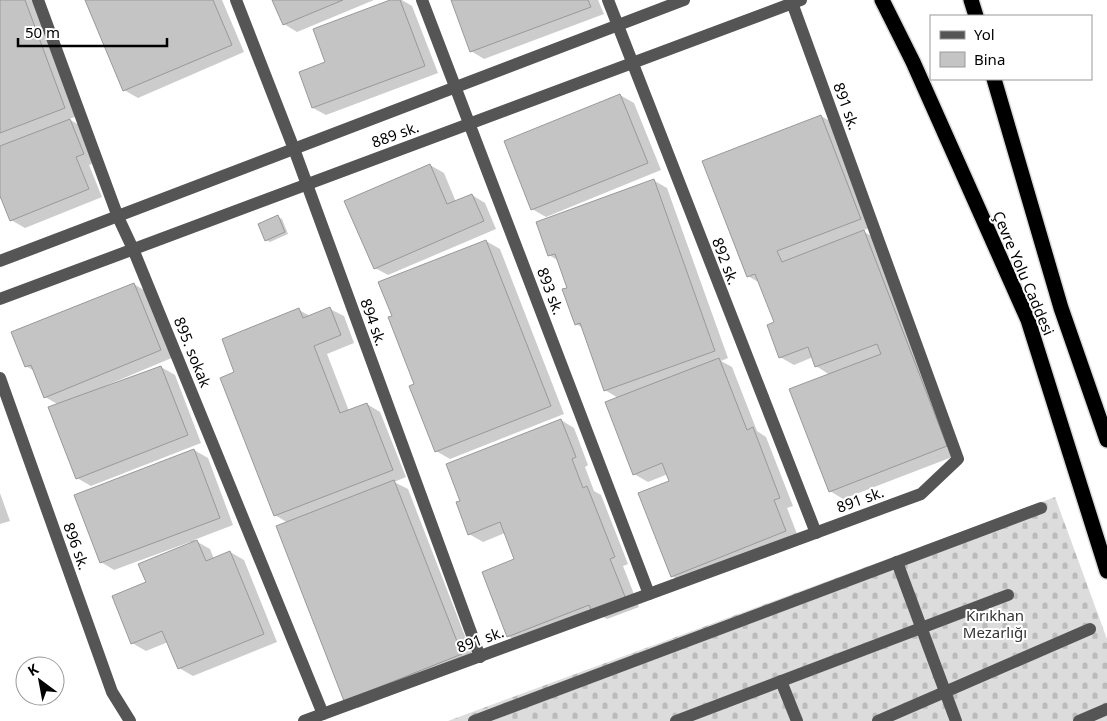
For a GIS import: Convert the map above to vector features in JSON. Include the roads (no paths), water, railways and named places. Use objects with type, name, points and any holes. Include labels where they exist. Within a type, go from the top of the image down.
[{"type":"highway","name":"Çevre Yolu Caddesi","points":[[882,0],[913,62],[1028,320],[1107,571]]},
{"type":"highway","points":[[971,0],[976,15]]},
{"type":"highway","name":"Çevre Yolu Caddesi","points":[[994,80],[1060,308],[1107,440]]},
{"type":"lane","name":"895. sokak","points":[[38,0],[118,217],[133,248],[323,714]]},
{"type":"lane","name":"894 sk.","points":[[236,0],[294,150],[480,657]]},
{"type":"lane","name":"893 sk.","points":[[422,0],[649,594]]},
{"type":"lane","name":"892 sk.","points":[[608,0],[816,533]]},
{"type":"lane","name":"889 sk.","points":[[0,261],[684,0]]},
{"type":"lane","name":"889 sk.","points":[[0,299],[795,1]]},
{"type":"lane","name":"891 sk.","points":[[304,721],[921,494],[958,459],[795,1]]},
{"type":"lane","name":"896 sk.","points":[[0,378],[112,692],[130,721]]},
{"type":"lane","points":[[474,721],[1042,508]]},
{"type":"lane","points":[[897,562],[956,721]]},
{"type":"lane","points":[[676,721],[1008,595]]},
{"type":"lane","points":[[878,721],[1090,629]]},
{"type":"lane","points":[[781,680],[797,721]]},
{"type":"lane","points":[[1078,721],[1107,709]]},
{"type":"park label","name":"Kırıkhan Mezarlığı","points":[[995,624]]}]
